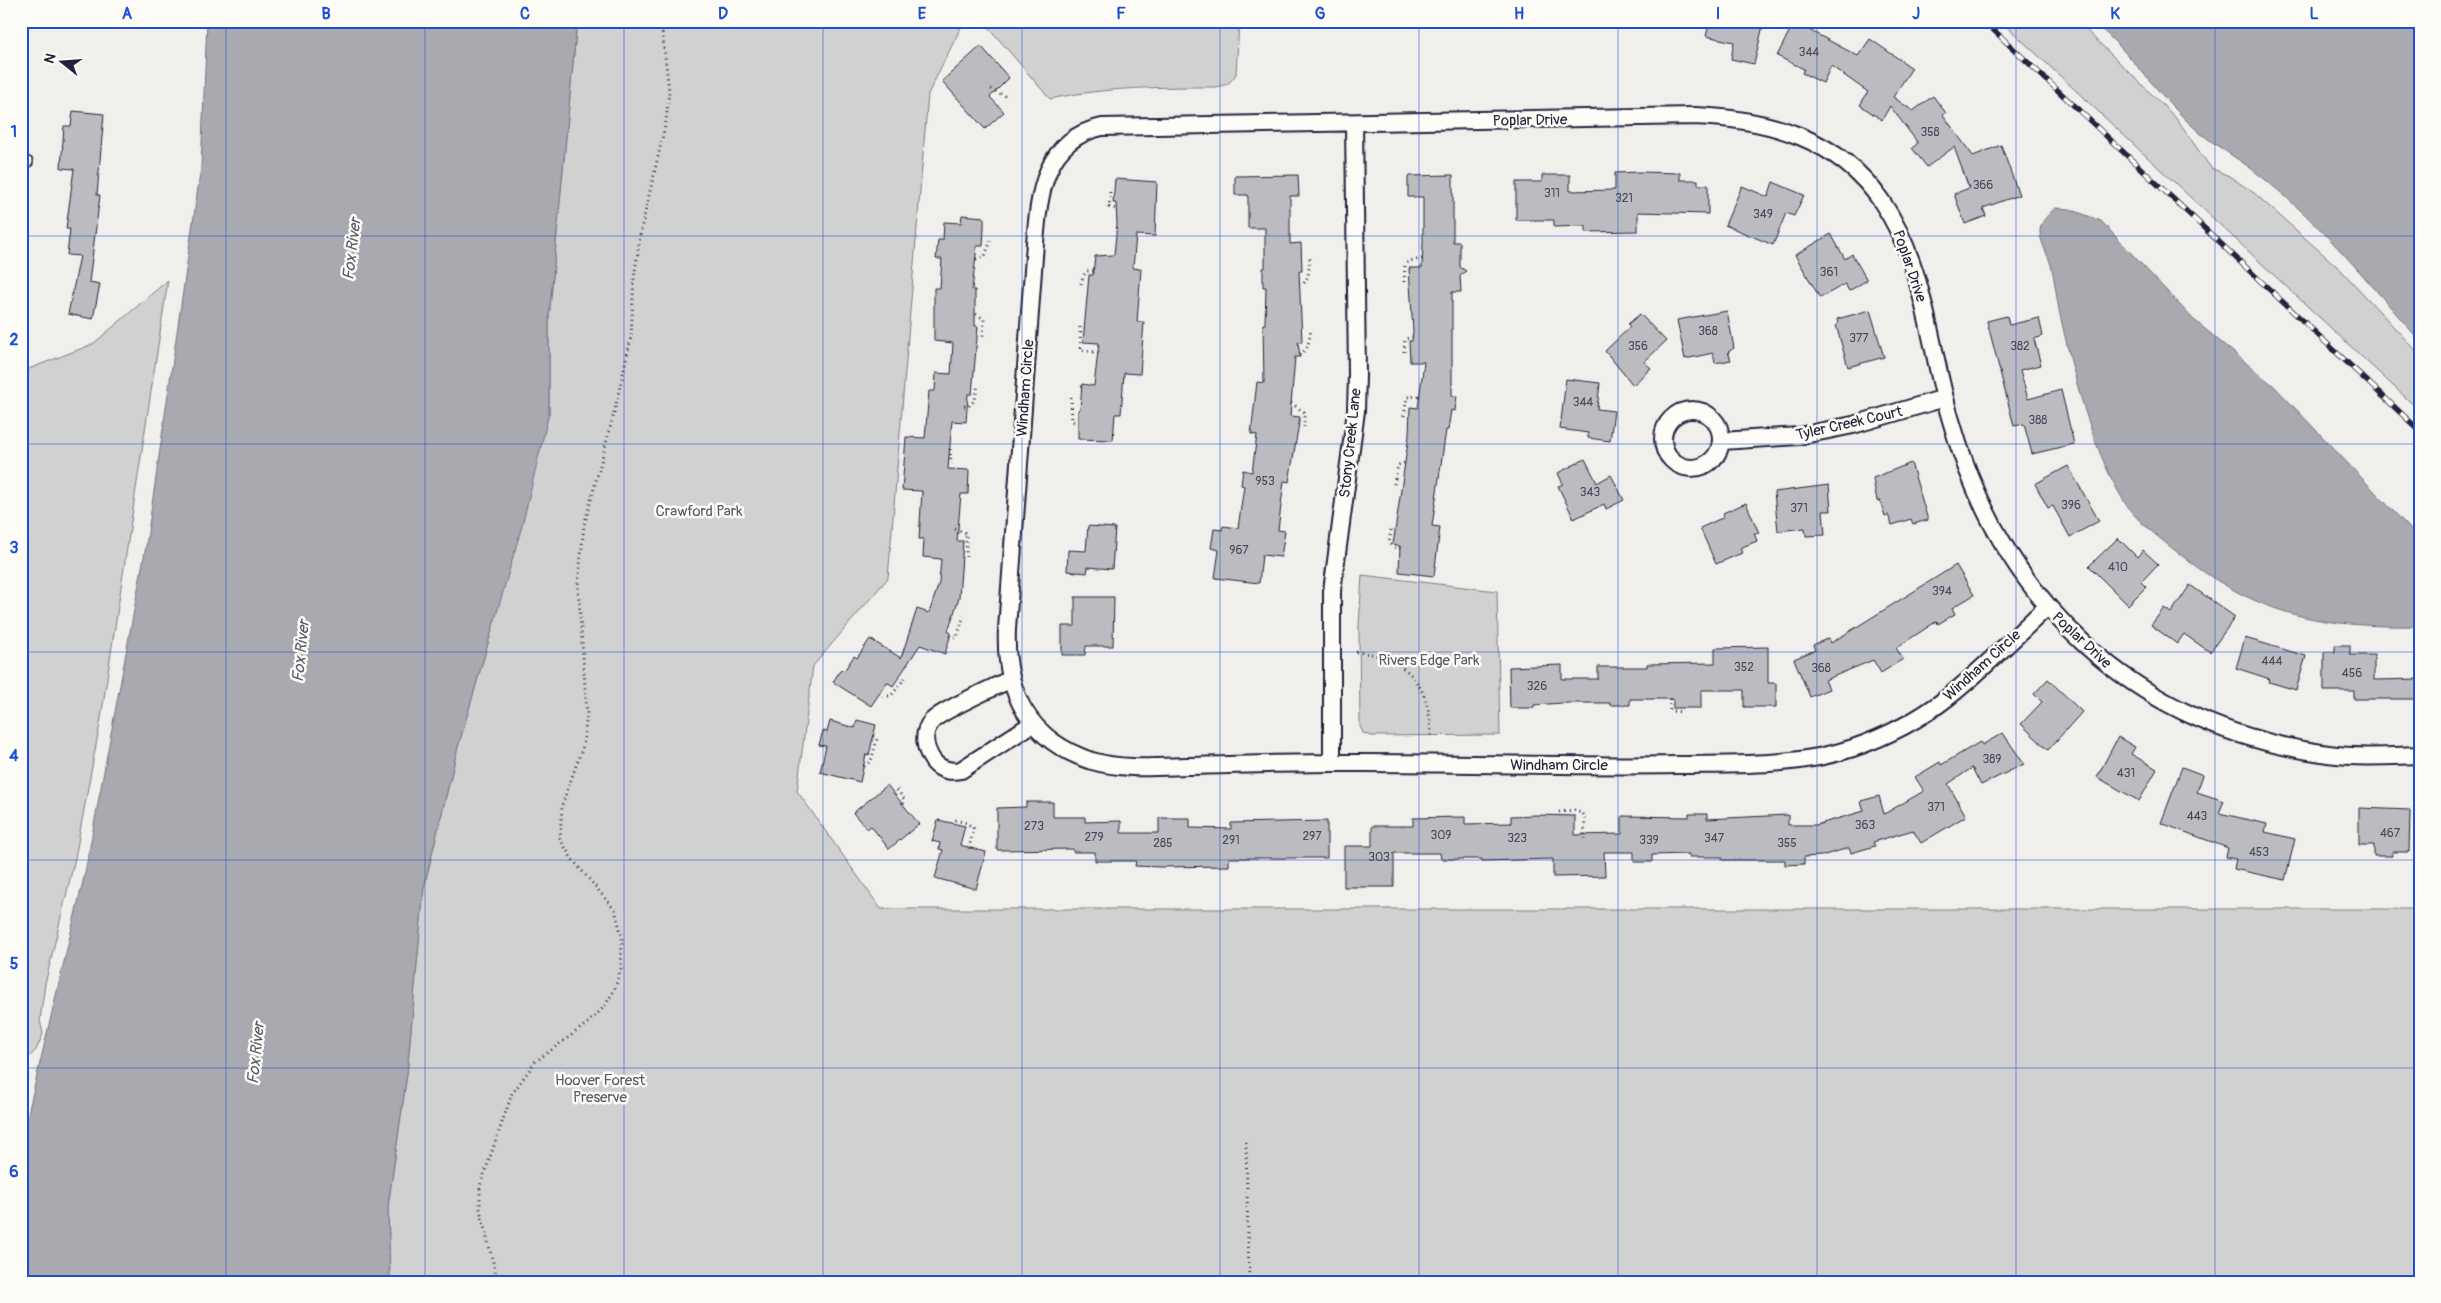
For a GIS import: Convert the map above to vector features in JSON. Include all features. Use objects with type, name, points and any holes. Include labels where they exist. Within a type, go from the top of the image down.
[{"type":"street","name":"Poplar Drive","points":[[1102,127],[1694,116],[1726,117],[1761,122],[1791,132],[1828,150],[1857,171],[1881,200],[1894,221],[1914,271],[1945,398],[1962,456],[1976,492],[2013,559],[2047,606],[2073,634],[2124,677],[2186,712],[2222,727],[2289,747],[2330,754],[2420,755]]},
{"type":"street","name":"Stony Creek Lane","points":[[1332,763],[1332,591],[1352,444],[1357,384],[1354,123]]},
{"type":"street","name":"Windham Circle","points":[[1102,127],[1077,135],[1064,146],[1052,164],[1042,186],[1038,204],[1007,634],[1007,662],[1022,710],[1032,724],[1049,738],[1071,751],[1092,761],[1118,766],[1139,767],[1332,763],[1592,766],[1774,763],[1852,748],[1896,729],[1946,699],[2047,606]]},
{"type":"street","name":"Tyler Creek Court","points":[[1722,441],[1808,434],[1853,425],[1945,398]]},
{"type":"street","points":[[1011,679],[933,719],[925,736],[930,756],[935,763],[944,769],[953,772],[961,770],[1032,724]]},
{"type":"path","points":[[498,1280],[480,1210],[480,1186],[487,1160],[512,1094],[523,1076],[546,1052],[577,1031],[604,1007],[614,991],[621,968],[622,936],[615,910],[572,859],[560,838],[562,805],[583,746],[587,715],[578,585],[584,526],[614,413],[631,338],[634,278],[641,230],[666,122],[669,91],[661,21]]},
{"type":"path","points":[[991,89],[1005,96]]},
{"type":"path","points":[[1110,192],[1109,207],[1116,209]]},
{"type":"path","points":[[976,259],[985,256],[992,237]]},
{"type":"path","points":[[1299,283],[1304,283],[1308,277],[1310,258]]},
{"type":"path","points":[[1404,282],[1405,265],[1409,261],[1422,259]]},
{"type":"path","points":[[1081,284],[1083,276],[1087,271],[1094,271]]},
{"type":"path","points":[[976,314],[984,319],[983,337]]},
{"type":"path","points":[[1080,327],[1082,350],[1103,353]]},
{"type":"path","points":[[1299,354],[1304,353],[1308,346],[1311,330]]},
{"type":"path","points":[[1404,352],[1405,339],[1412,337]]},
{"type":"path","points":[[964,406],[970,406],[975,400],[978,384]]},
{"type":"path","points":[[1404,416],[1407,397],[1420,396]]},
{"type":"path","points":[[1071,397],[1072,421],[1077,423]]},
{"type":"path","points":[[1291,403],[1304,412],[1304,427]]},
{"type":"path","points":[[950,449],[952,464]]},
{"type":"path","points":[[1394,484],[1398,465],[1405,463]]},
{"type":"path","points":[[955,529],[966,533],[966,557]]},
{"type":"path","points":[[1391,530],[1389,543],[1393,547],[1402,548]]},
{"type":"path","points":[[949,637],[957,636],[964,616]]},
{"type":"path","points":[[1356,652],[1383,656],[1400,664],[1415,678],[1424,695],[1431,715],[1431,738]]},
{"type":"path","points":[[879,694],[891,696],[905,678]]},
{"type":"path","points":[[1670,699],[1670,711],[1683,712]]},
{"type":"path","points":[[864,766],[873,758],[877,739]]},
{"type":"path","points":[[897,790],[904,799],[903,804]]},
{"type":"path","points":[[1560,812],[1574,810],[1583,814],[1585,818],[1584,838]]},
{"type":"path","points":[[954,820],[967,823],[973,828],[969,850]]},
{"type":"path","points":[[1246,1142],[1249,1282]]},
{"type":"green space","name":"Hoover Forest Preserve","points":[[577,21],[964,21],[928,94],[888,578],[813,666],[797,791],[881,909],[2420,909],[2420,1282],[390,1282],[388,1206],[407,1074],[424,887],[458,747],[491,633],[549,413],[549,318]]},
{"type":"green space","points":[[983,21],[1239,21],[1236,74],[1228,83],[1216,87],[1112,90],[1050,99]]},
{"type":"green space","points":[[2001,21],[2077,21],[2175,117],[2211,168],[2229,176],[2254,193],[2340,269],[2420,355],[2420,411]]},
{"type":"green space","points":[[168,280],[101,718],[75,858],[45,984],[40,1020],[43,1034],[36,1050],[28,1058],[28,1075],[21,1091],[21,372],[93,344]]},
{"type":"green space","name":"Rivers Edge Park","points":[[1362,575],[1497,591],[1500,735],[1371,736],[1363,733],[1360,726],[1359,626]]},
{"type":"water","name":"Fox River","points":[[207,21],[577,21],[549,318],[549,413],[522,526],[458,747],[424,887],[407,1074],[388,1206],[390,1282],[21,1282],[21,1143],[85,873],[146,546],[201,167]]},
{"type":"water","points":[[2092,21],[2420,21],[2420,341],[2345,255],[2305,214],[2255,171],[2200,133],[2172,106],[2121,48]]},
{"type":"water","points":[[2055,208],[2070,209],[2101,221],[2193,319],[2274,386],[2420,539],[2420,626],[2384,626],[2320,620],[2262,604],[2206,573],[2157,536],[2131,512],[2115,485],[2104,461],[2077,385],[2059,310],[2050,261],[2040,233],[2042,223]]},
{"type":"building","points":[[1710,21],[1764,21],[1754,64],[1731,59],[1734,42],[1706,36]]},
{"type":"building","points":[[1794,22],[1858,56],[1870,39],[1912,68],[1893,97],[1913,111],[1933,96],[1946,113],[1943,115],[1973,156],[2001,145],[2019,195],[1983,208],[1986,216],[1965,224],[1954,194],[1969,188],[1954,147],[1927,167],[1912,148],[1918,143],[1890,106],[1882,120],[1860,105],[1868,92],[1831,66],[1823,83],[1802,73],[1804,69],[1777,56]]},
{"type":"building","points":[[981,46],[1009,78],[990,97],[1004,112],[985,129],[942,81]]},
{"type":"building","points":[[73,111],[104,114],[97,195],[100,195],[89,282],[100,284],[93,319],[68,314],[80,256],[67,255],[70,229],[66,229],[74,169],[61,168],[64,126],[71,126]]},
{"type":"building","points":[[1615,173],[1680,173],[1680,180],[1698,180],[1698,185],[1708,185],[1708,214],[1638,212],[1638,231],[1586,232],[1586,226],[1554,227],[1554,220],[1516,220],[1516,182],[1542,182],[1542,175],[1570,175],[1570,191],[1615,190]]},
{"type":"building","points":[[1298,175],[1299,196],[1290,196],[1290,244],[1301,243],[1302,271],[1299,271],[1302,342],[1298,342],[1300,357],[1295,357],[1290,416],[1300,417],[1289,482],[1284,481],[1278,530],[1285,531],[1281,557],[1262,555],[1259,583],[1215,578],[1219,550],[1211,548],[1214,529],[1222,530],[1223,526],[1238,528],[1244,486],[1241,485],[1243,470],[1252,472],[1257,435],[1251,434],[1257,382],[1264,383],[1263,324],[1265,324],[1266,287],[1263,287],[1263,268],[1265,268],[1265,228],[1248,228],[1248,195],[1235,195],[1235,176]]},
{"type":"building","points":[[1453,175],[1453,242],[1460,242],[1460,267],[1466,271],[1460,276],[1461,292],[1452,292],[1452,395],[1457,396],[1455,411],[1451,410],[1448,430],[1446,430],[1432,526],[1440,527],[1434,576],[1399,572],[1400,546],[1393,545],[1409,435],[1410,407],[1418,408],[1424,362],[1410,362],[1409,341],[1412,341],[1413,331],[1409,268],[1422,268],[1423,197],[1408,197],[1408,176]]},
{"type":"building","points":[[1115,179],[1157,182],[1155,236],[1136,235],[1133,268],[1141,269],[1137,322],[1144,322],[1140,374],[1124,373],[1121,414],[1115,414],[1113,440],[1078,439],[1078,410],[1080,409],[1082,384],[1094,386],[1099,343],[1083,342],[1089,275],[1093,275],[1095,256],[1114,255],[1117,224],[1116,203],[1113,203]]},
{"type":"building","points":[[1773,182],[1804,195],[1794,216],[1786,213],[1773,245],[1725,225],[1742,186],[1768,197]]},
{"type":"building","points":[[962,215],[984,217],[984,227],[983,246],[977,246],[972,290],[975,290],[975,326],[978,326],[972,394],[968,394],[966,422],[952,421],[948,469],[969,470],[968,494],[961,494],[957,541],[963,541],[959,598],[948,631],[951,633],[945,654],[920,645],[893,686],[887,682],[871,706],[833,682],[841,669],[844,671],[854,656],[857,658],[870,639],[901,658],[917,609],[929,613],[939,583],[941,559],[923,557],[924,539],[919,539],[922,491],[902,490],[906,437],[925,438],[929,391],[935,391],[936,373],[951,374],[953,343],[934,341],[934,288],[940,288],[942,259],[936,259],[938,240],[943,240],[944,222],[961,223]]},
{"type":"building","points":[[1831,234],[1845,259],[1852,254],[1867,280],[1849,291],[1845,284],[1820,298],[1795,255]]},
{"type":"building","points":[[1870,310],[1884,357],[1848,367],[1836,325],[1838,324],[1837,319]]},
{"type":"building","points":[[1727,311],[1734,348],[1728,352],[1731,360],[1715,363],[1713,353],[1685,359],[1677,320]]},
{"type":"building","points":[[1640,314],[1666,341],[1644,362],[1651,368],[1633,385],[1605,351],[1630,327],[1628,324]]},
{"type":"building","points":[[2007,316],[2009,325],[2039,318],[2043,336],[2034,339],[2041,365],[2020,370],[2028,399],[2061,390],[2074,444],[2032,454],[2024,424],[2014,426],[1987,321]]},
{"type":"building","points":[[1566,379],[1600,383],[1597,409],[1614,411],[1610,441],[1588,438],[1588,433],[1560,429]]},
{"type":"building","points":[[1585,459],[1597,483],[1611,475],[1624,500],[1606,509],[1604,504],[1574,519],[1558,486],[1563,484],[1558,473]]},
{"type":"building","points":[[1911,463],[1928,520],[1913,524],[1911,519],[1892,525],[1888,515],[1885,516],[1880,500],[1877,501],[1873,478]]},
{"type":"building","points":[[2068,466],[2099,521],[2070,537],[2053,506],[2048,508],[2035,484]]},
{"type":"building","points":[[1829,485],[1831,511],[1823,511],[1825,535],[1806,536],[1805,528],[1778,531],[1774,492]]},
{"type":"building","points":[[1746,503],[1759,533],[1754,533],[1757,541],[1740,548],[1742,553],[1716,564],[1700,528],[1724,517],[1723,513]]},
{"type":"building","points":[[1088,526],[1115,528],[1112,569],[1088,567],[1087,573],[1067,571],[1068,550],[1086,551]]},
{"type":"building","points":[[2118,538],[2137,557],[2143,550],[2158,564],[2141,582],[2146,587],[2128,605],[2089,566]]},
{"type":"building","points":[[1956,565],[1974,595],[1952,608],[1955,614],[1938,624],[1937,621],[1896,648],[1903,659],[1881,673],[1873,660],[1825,680],[1829,689],[1810,697],[1794,659],[1815,650],[1813,645],[1829,638],[1831,643]]},
{"type":"building","points":[[2190,585],[2235,617],[2210,652],[2184,634],[2177,644],[2151,625],[2164,608],[2171,613]]},
{"type":"building","points":[[1075,597],[1114,597],[1113,646],[1086,646],[1085,655],[1062,655],[1062,626],[1075,626]]},
{"type":"building","points":[[2245,638],[2306,656],[2296,690],[2269,682],[2270,679],[2236,668]]},
{"type":"building","points":[[2335,645],[2350,645],[2350,655],[2374,655],[2374,680],[2420,679],[2420,699],[2354,699],[2354,691],[2324,691],[2324,652],[2335,652]]},
{"type":"building","points":[[1768,647],[1768,683],[1776,683],[1776,707],[1744,707],[1744,690],[1701,690],[1701,708],[1673,708],[1673,699],[1630,699],[1630,705],[1562,703],[1534,705],[1534,708],[1510,708],[1509,667],[1562,665],[1562,679],[1598,679],[1598,667],[1647,667],[1647,664],[1715,663],[1715,648]]},
{"type":"building","points":[[2048,679],[2082,712],[2048,750],[2021,724],[2042,702],[2034,694]]},
{"type":"building","points":[[857,720],[876,725],[869,755],[866,754],[860,782],[820,772],[826,746],[819,745],[823,731],[827,732],[830,721],[855,728]]},
{"type":"building","points":[[2003,733],[2024,764],[1981,785],[1972,768],[1948,784],[1966,816],[1921,843],[1913,830],[1873,842],[1875,846],[1851,853],[1849,848],[1821,856],[1804,857],[1804,864],[1785,865],[1785,860],[1722,860],[1722,857],[1689,857],[1689,854],[1652,855],[1652,862],[1634,862],[1634,852],[1604,852],[1605,876],[1553,877],[1553,859],[1482,861],[1482,859],[1441,859],[1440,853],[1394,853],[1394,887],[1344,887],[1344,846],[1372,846],[1372,826],[1413,826],[1413,818],[1465,817],[1465,824],[1511,823],[1511,816],[1575,816],[1575,835],[1622,834],[1622,816],[1689,817],[1689,814],[1707,814],[1707,819],[1788,815],[1788,825],[1816,825],[1864,811],[1861,801],[1879,796],[1884,814],[1924,791],[1915,777],[1940,762],[1941,765],[1980,742],[1982,745]]},
{"type":"building","points":[[2118,737],[2135,747],[2131,754],[2157,769],[2139,801],[2097,777]]},
{"type":"building","points":[[2182,767],[2203,775],[2197,792],[2224,801],[2219,813],[2267,824],[2265,832],[2295,839],[2285,880],[2234,869],[2236,859],[2226,857],[2228,848],[2161,823]]},
{"type":"building","points":[[887,785],[919,824],[889,849],[871,826],[867,829],[853,813]]},
{"type":"building","points":[[1026,802],[1053,802],[1053,817],[1085,817],[1085,822],[1121,821],[1121,833],[1159,833],[1159,818],[1190,818],[1190,828],[1231,829],[1231,823],[1327,821],[1327,858],[1229,858],[1229,866],[1162,867],[1135,866],[1136,861],[1095,861],[1095,852],[1073,852],[1073,849],[997,850],[997,808],[1026,807]]},
{"type":"building","points":[[2359,808],[2410,810],[2409,852],[2392,852],[2392,856],[2374,856],[2374,845],[2359,845]]},
{"type":"building","points":[[938,820],[965,826],[960,845],[986,852],[976,889],[935,878],[943,850],[939,849],[940,843],[932,841]]},
{"type":"railway","points":[[1984,21],[2420,431]]},
{"type":"park label","name":"Crawford Park","points":[[699,511]]}]
